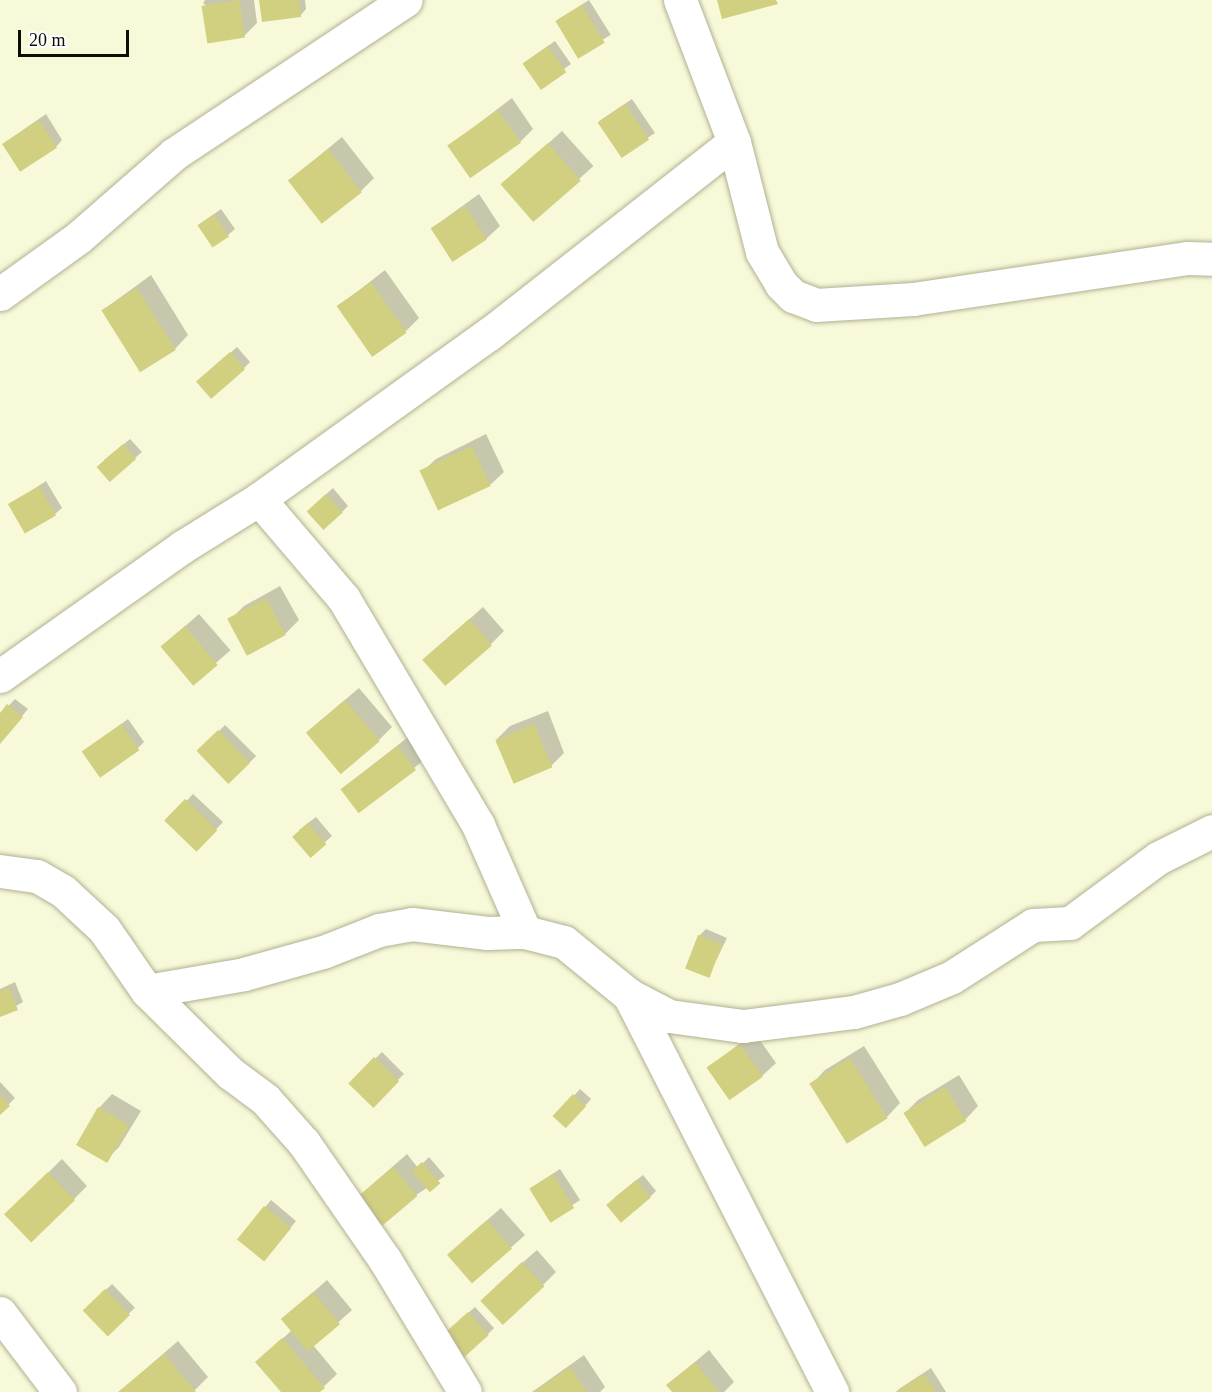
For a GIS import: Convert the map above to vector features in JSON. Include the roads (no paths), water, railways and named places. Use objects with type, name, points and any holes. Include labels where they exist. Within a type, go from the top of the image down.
[{"type":"street","points":[[0,294],[79,237],[174,154],[406,0]]},
{"type":"street","points":[[680,0],[734,142],[762,252],[793,297],[816,305],[913,299],[1188,258],[1212,259]]},
{"type":"street","points":[[0,676],[182,547],[259,499],[489,334],[734,142]]},
{"type":"street","points":[[259,499],[344,599],[478,825],[525,932]]},
{"type":"street","points":[[147,991],[244,974],[323,952],[379,930],[412,924],[487,933],[525,932],[564,942],[630,995],[669,1016],[743,1026],[854,1012],[952,977],[1034,925],[1070,923],[1158,858],[1212,831]]},
{"type":"street","points":[[4,874],[37,876],[63,891],[104,929],[147,991],[230,1073],[265,1100],[304,1143],[385,1260],[465,1392]]},
{"type":"street","points":[[630,995],[832,1392]]},
{"type":"street","points":[[0,1313],[60,1392]]}]
